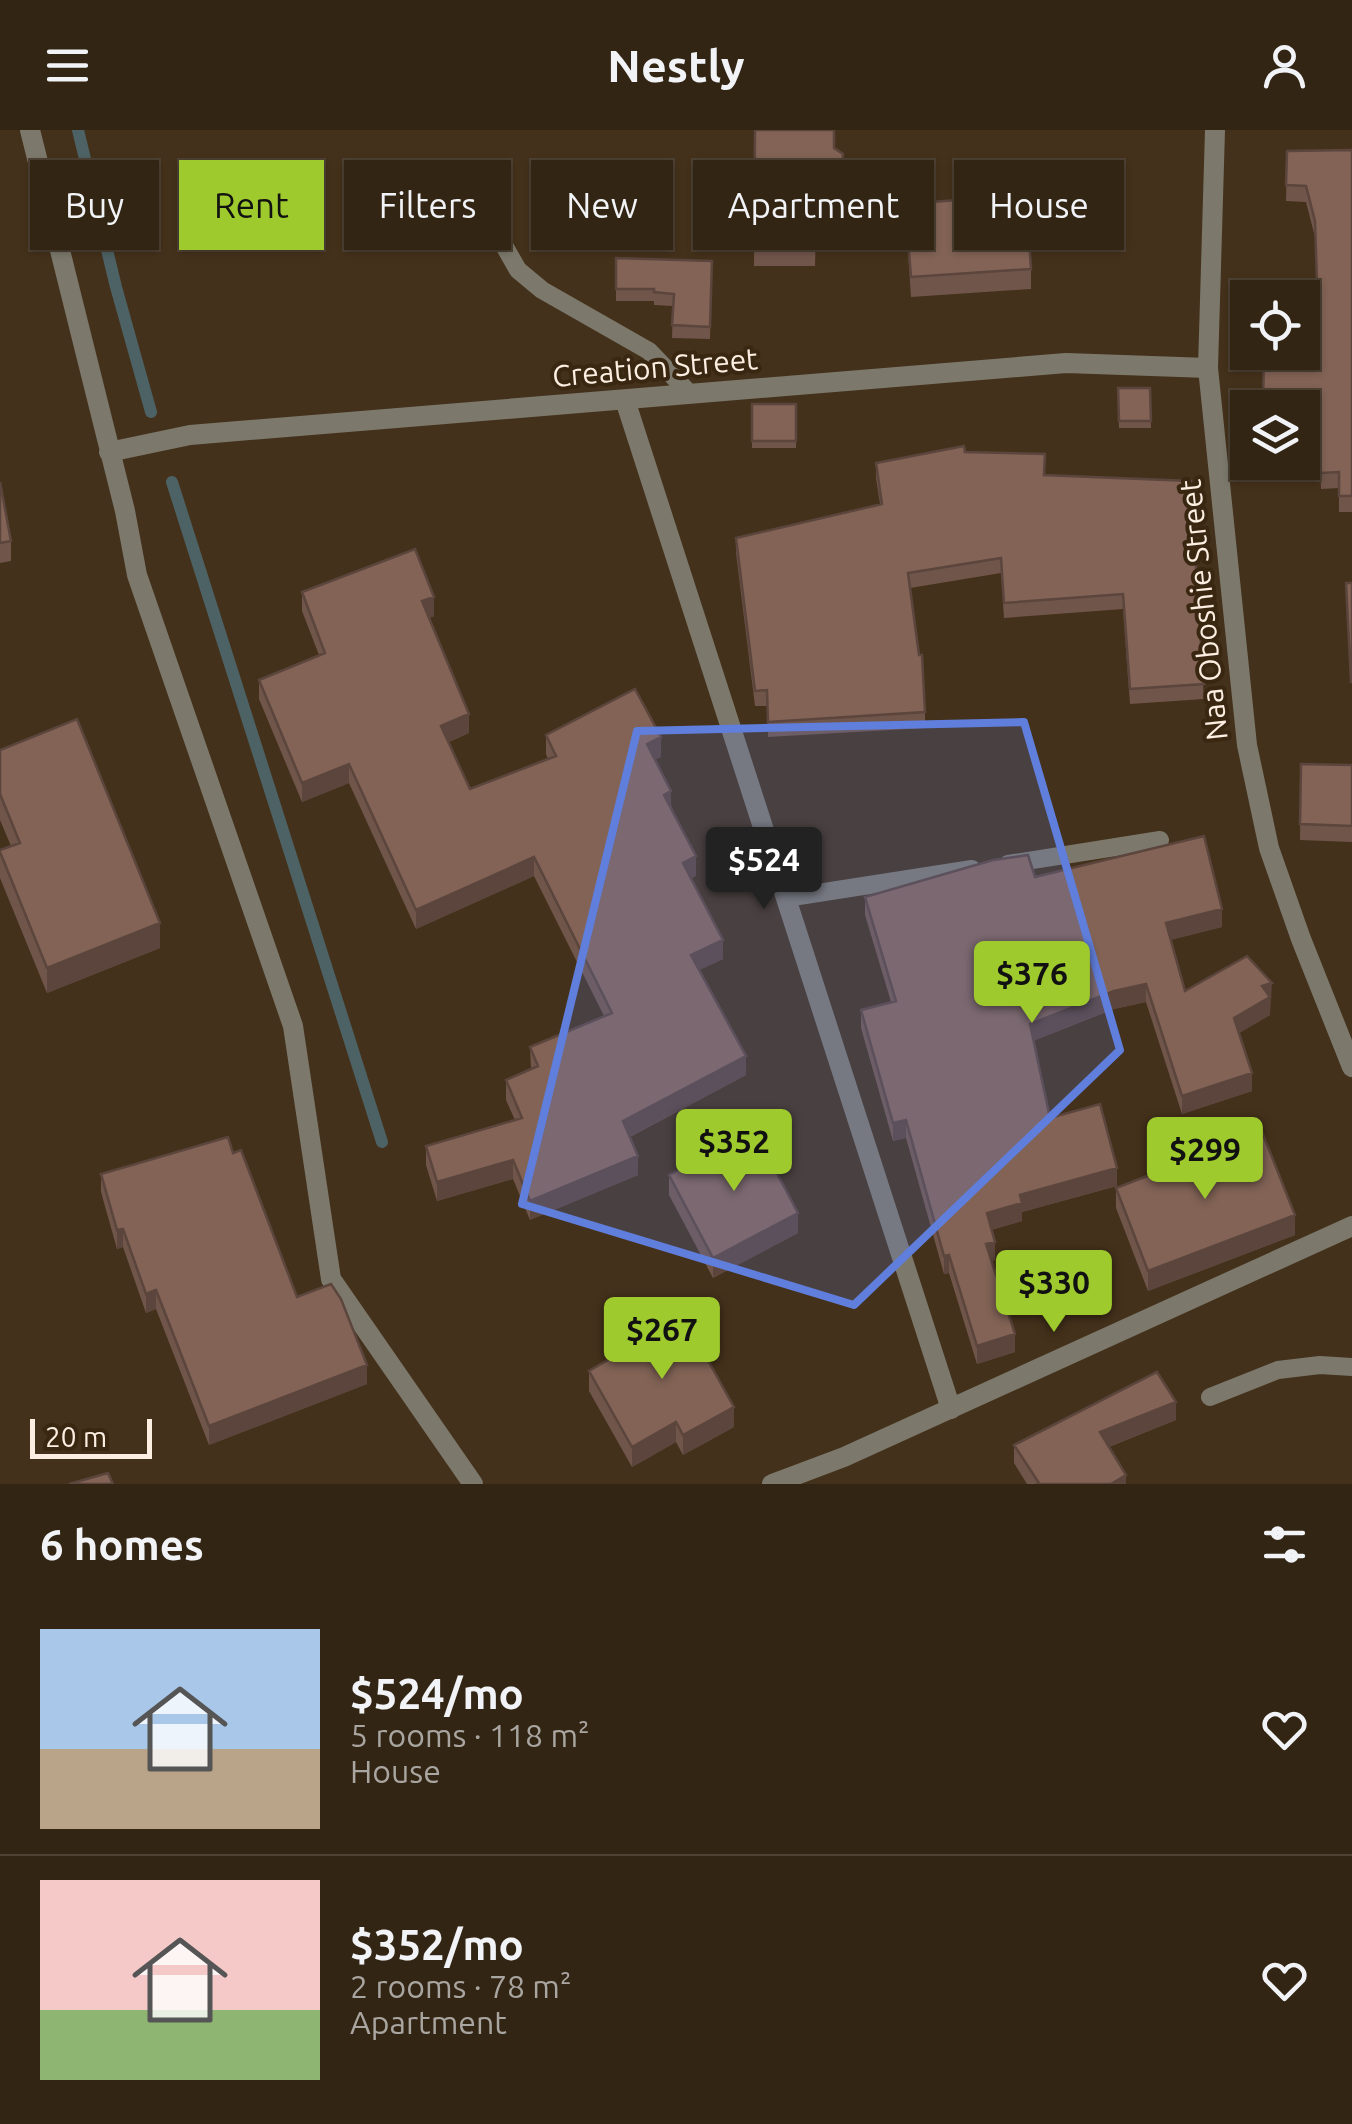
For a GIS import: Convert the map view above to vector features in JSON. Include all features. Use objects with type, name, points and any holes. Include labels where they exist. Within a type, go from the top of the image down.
[{"type":"street","points":[[30,130],[137,575],[293,1026],[331,1279],[473,1484]]},
{"type":"street","name":"Naa Oboshie Street","points":[[1215,130],[1208,368],[1247,744],[1269,848],[1300,939],[1352,1067]]},
{"type":"street","name":"Creation Street","points":[[109,452],[190,435],[1066,363],[1208,368]]},
{"type":"street","points":[[625,400],[951,1409]]},
{"type":"street","points":[[772,1484],[951,1409],[1352,1226]]},
{"type":"lane","points":[[507,250],[518,270],[530,280],[649,351],[690,394]]},
{"type":"lane","points":[[786,898],[1160,840]]},
{"type":"lane","points":[[1210,1397],[1278,1370],[1320,1365],[1352,1367]]},
{"type":"highlighted area","points":[[1024,722],[1120,1050],[854,1305],[522,1204],[637,731]]},
{"type":"building","points":[[755,130],[834,130],[834,148],[843,154],[843,160],[755,160]]},
{"type":"building","points":[[1352,150],[1352,496],[1339,496],[1339,472],[1321,473],[1320,390],[1263,390],[1264,370],[1320,370],[1320,280],[1317,280],[1315,221],[1306,186],[1286,185],[1287,151]]},
{"type":"building","points":[[954,200],[954,250],[1030,250],[1031,269],[911,277],[909,250],[934,250],[934,202]]},
{"type":"building","points":[[616,258],[712,261],[710,327],[672,325],[674,294],[654,289],[616,289]]},
{"type":"building","points":[[1118,388],[1150,388],[1151,421],[1119,421]]},
{"type":"building","points":[[752,404],[796,404],[796,441],[752,441]]},
{"type":"building","points":[[964,446],[965,452],[1045,454],[1044,475],[1191,481],[1189,521],[1196,521],[1204,684],[1130,689],[1123,594],[1004,603],[1001,558],[908,573],[922,655],[925,712],[768,722],[767,690],[755,691],[736,538],[882,504],[876,463]]},
{"type":"building","points":[[0,482],[11,541],[0,543]]},
{"type":"building","points":[[415,549],[434,597],[422,601],[469,714],[441,726],[470,789],[556,756],[546,735],[635,689],[661,737],[647,744],[671,791],[664,795],[696,856],[683,863],[723,940],[691,955],[746,1056],[623,1121],[638,1156],[530,1201],[513,1160],[437,1182],[426,1146],[522,1118],[506,1080],[538,1066],[530,1047],[612,1013],[534,857],[416,910],[349,764],[302,783],[259,680],[325,653],[302,592]]},
{"type":"building","points":[[1346,583],[1352,583],[1352,682],[1351,682]]},
{"type":"building","points":[[77,719],[160,923],[47,968],[0,852],[20,843],[0,794],[0,750]]},
{"type":"building","points":[[1301,764],[1352,765],[1352,826],[1300,824]]},
{"type":"building","points":[[1204,836],[1222,909],[1166,923],[1185,991],[1247,956],[1272,983],[1262,986],[1270,997],[1234,1018],[1252,1073],[1182,1096],[1146,984],[1114,991],[1030,1024],[1050,1118],[1100,1104],[1117,1168],[1020,1195],[1022,1203],[987,1213],[995,1242],[986,1244],[1015,1334],[977,1346],[949,1255],[944,1256],[906,1120],[893,1123],[861,1010],[896,1001],[865,897],[993,860],[1028,855],[1035,877]]},
{"type":"building","points":[[754,1130],[798,1213],[713,1258],[669,1175]]},
{"type":"building","points":[[1262,1132],[1295,1215],[1148,1271],[1116,1188]]},
{"type":"building","points":[[228,1137],[233,1153],[241,1150],[297,1297],[331,1284],[341,1299],[367,1365],[209,1426],[156,1290],[146,1294],[123,1229],[117,1230],[101,1174]]},
{"type":"building","points":[[677,1305],[734,1407],[683,1435],[676,1422],[632,1447],[589,1371],[649,1336],[643,1324]]},
{"type":"building","points":[[1157,1372],[1176,1402],[1100,1432],[1126,1475],[1111,1484],[1036,1484],[1039,1483],[1014,1445]]},
{"type":"building","points":[[108,1473],[113,1484],[69,1484]]},
{"type":"waterway","points":[[78,130],[151,412]]},
{"type":"waterway","points":[[172,482],[382,1142]]}]
